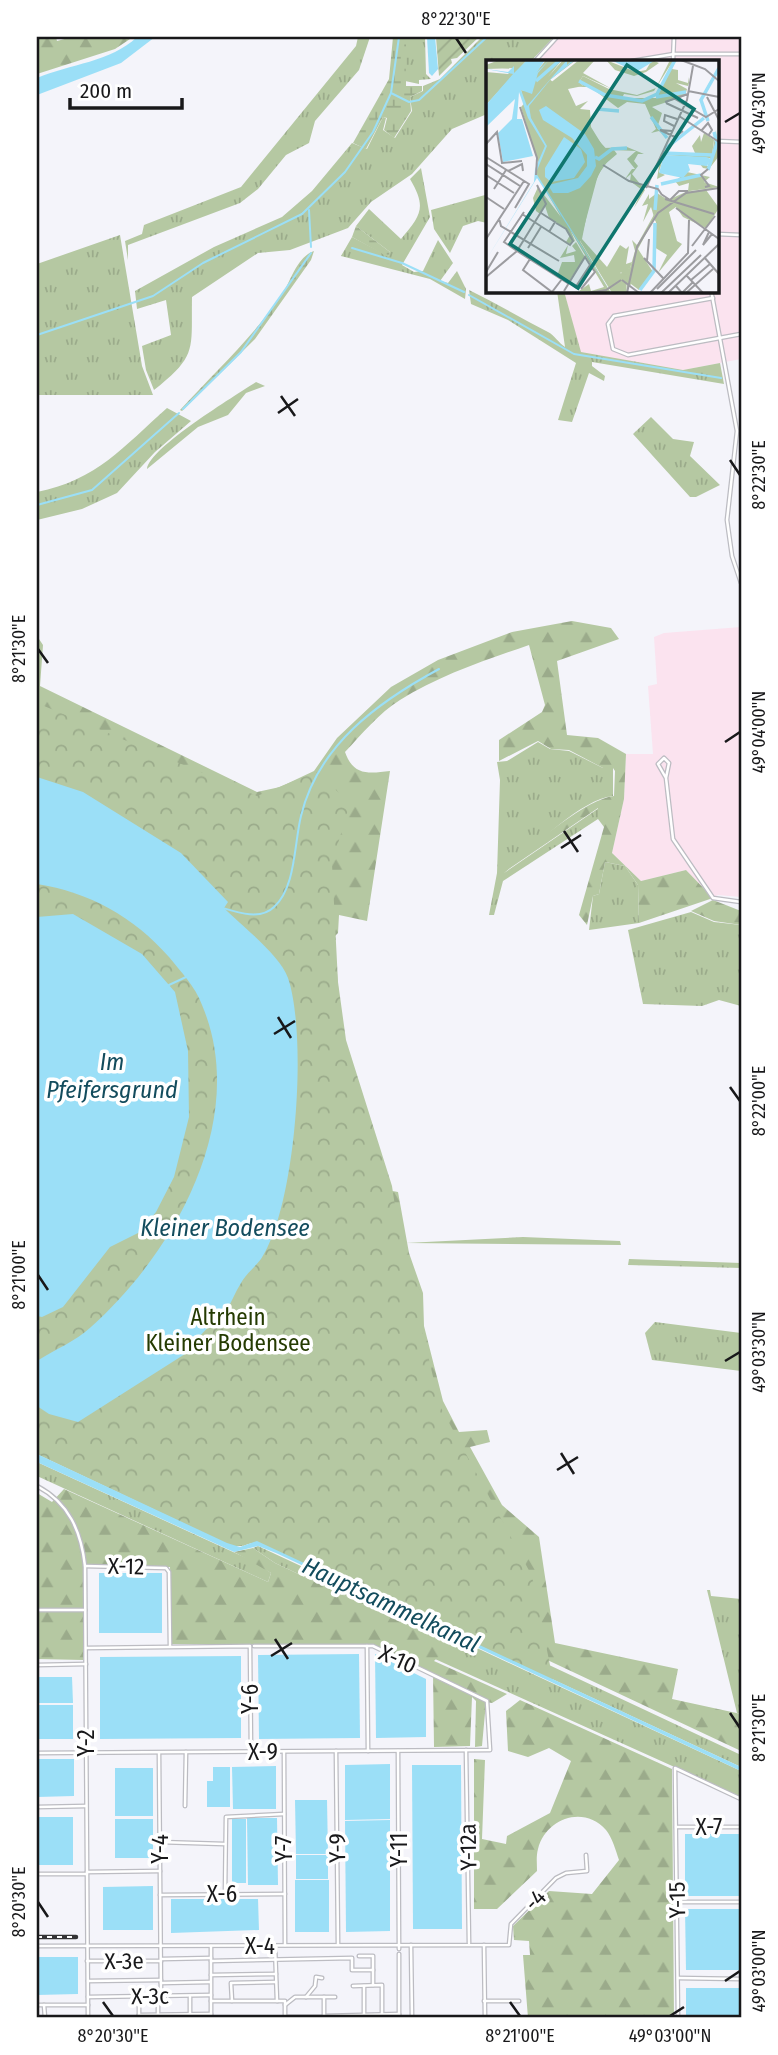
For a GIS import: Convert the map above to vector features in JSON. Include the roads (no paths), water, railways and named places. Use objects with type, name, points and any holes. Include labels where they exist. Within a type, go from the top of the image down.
[{"type":"street","points":[[537,60],[557,37]]},
{"type":"street","points":[[673,60],[674,37]]},
{"type":"street","points":[[638,60],[674,54],[741,54]]},
{"type":"street","points":[[718,141],[741,142]]},
{"type":"street","points":[[718,234],[741,235]]},
{"type":"street","points":[[712,292],[737,431],[727,520],[732,556],[741,583]]},
{"type":"street","points":[[713,298],[614,316],[608,324],[614,349],[622,355],[741,334]]},
{"type":"street","points":[[666,778],[659,764],[664,758],[669,761],[666,778],[673,841],[713,898],[741,902]]},
{"type":"street","name":"Y-2","points":[[37,1486],[66,1508],[82,1544],[85,1566],[88,2018]]},
{"type":"street","name":"X-12","points":[[85,1566],[166,1568],[169,1572],[170,1646]]},
{"type":"street","points":[[37,1610],[85,1610]]},
{"type":"street","name":"Y-6","points":[[251,1752],[252,1646]]},
{"type":"street","points":[[367,1646],[368,1751]]},
{"type":"street","name":"X-10","points":[[85,1647],[367,1646],[487,1701],[490,1706],[490,1750]]},
{"type":"street","points":[[37,1665],[86,1664]]},
{"type":"street","name":"Y-12a","points":[[466,1750],[469,1943]]},
{"type":"street","name":"X-9","points":[[37,1753],[490,1750]]},
{"type":"street","name":"Y-9","points":[[336,1751],[338,1945]]},
{"type":"street","name":"Y-11","points":[[398,1751],[399,2016]]},
{"type":"street","name":"Y-4","points":[[158,2017],[161,1982],[159,1752]]},
{"type":"street","points":[[185,1806],[186,1752]]},
{"type":"street","name":"Y-7","points":[[284,1752],[285,1946]]},
{"type":"street","name":"Y-15","points":[[678,2018],[675,1768],[741,1799]]},
{"type":"street","points":[[37,1807],[86,1806]]},
{"type":"street","points":[[225,1895],[224,1820],[228,1815],[284,1814]]},
{"type":"street","name":"X-7","points":[[676,1828],[741,1828]]},
{"type":"street","points":[[160,1842],[225,1844]]},
{"type":"street","name":"-4","points":[[484,1943],[509,1945],[511,1924],[556,1878],[566,1873],[587,1871],[586,1855]]},
{"type":"street","points":[[37,1874],[160,1871]]},
{"type":"street","name":"X-6","points":[[160,1895],[285,1894]]},
{"type":"street","points":[[677,1902],[741,1902]]},
{"type":"street","points":[[484,1943],[485,2018]]},
{"type":"street","name":"X-4","points":[[37,1946],[338,1945],[399,1949],[411,1945],[484,1943]]},
{"type":"street","points":[[411,1945],[412,2018]]},
{"type":"street","points":[[139,1996],[139,2017],[190,2014],[211,2016],[211,1946]]},
{"type":"street","points":[[275,1946],[277,2001]]},
{"type":"street","points":[[359,1956],[373,1956],[373,1986]]},
{"type":"street","name":"X-3e","points":[[87,1961],[352,1958],[352,1970],[373,1970]]},
{"type":"street","points":[[211,1975],[276,1974]]},
{"type":"street","points":[[306,1997],[315,1986],[316,1978],[322,1978]]},
{"type":"street","points":[[678,1978],[741,1979]]},
{"type":"street","points":[[88,1981],[211,1982]]},
{"type":"street","points":[[232,2001],[232,1983],[276,1983]]},
{"type":"street","points":[[354,1986],[382,1985],[382,2014]]},
{"type":"street","points":[[364,1986],[365,2015]]},
{"type":"street","points":[[190,1995],[190,2014]]},
{"type":"street","name":"X-3c","points":[[88,1997],[211,1995]]},
{"type":"street","points":[[211,2001],[285,2003],[295,1997],[335,1997]]},
{"type":"street","points":[[324,1997],[324,2017]]},
{"type":"street","points":[[484,2001],[519,2000]]},
{"type":"street","points":[[285,2003],[285,2018],[382,2014],[399,2016]]},
{"type":"street","points":[[37,2005],[88,2005]]},
{"type":"street","points":[[44,2005],[45,2018]]},
{"type":"water","points":[[137,37],[155,37],[121,63],[37,95],[37,78],[103,57]]},
{"type":"water","points":[[427,37],[435,37],[438,69],[432,76],[429,73]]},
{"type":"water","name":"Kleiner Bodensee","points":[[37,777],[83,792],[181,853],[228,902],[224,908],[269,950],[284,969],[294,1005],[297,1039],[295,1121],[290,1163],[283,1201],[273,1234],[261,1259],[243,1280],[226,1311],[204,1331],[196,1347],[78,1422],[49,1414],[37,1406],[37,1361],[91,1327],[151,1261],[176,1222],[196,1180],[210,1137],[217,1092],[214,1048],[202,1005],[196,992],[169,957],[141,930],[109,908],[75,893],[37,884]]},
{"type":"water","name":"Im Pfeifersgrund","points":[[73,914],[142,954],[175,992],[188,1051],[189,1117],[174,1177],[156,1212],[140,1232],[110,1247],[63,1307],[42,1317],[37,1316],[37,917]]},
{"type":"water","name":"Hauptsammelkanal","points":[[37,1454],[227,1543],[240,1547],[257,1541],[741,1767],[741,1771],[276,1553],[258,1546],[234,1552],[37,1462]]},
{"type":"water","points":[[99,1573],[162,1573],[162,1633],[99,1633]]},
{"type":"water","points":[[359,1654],[360,1738],[259,1739],[258,1655]]},
{"type":"water","points":[[375,1654],[426,1679],[426,1737],[376,1738]]},
{"type":"water","points":[[241,1656],[241,1738],[100,1739],[100,1657]]},
{"type":"water","points":[[37,1677],[72,1677],[73,1703],[37,1703]]},
{"type":"water","points":[[37,1705],[73,1705],[73,1739],[37,1739]]},
{"type":"water","points":[[37,1759],[74,1759],[74,1796],[37,1797]]},
{"type":"water","points":[[390,1764],[390,1819],[345,1820],[345,1765]]},
{"type":"water","points":[[412,1765],[461,1765],[462,1929],[413,1929]]},
{"type":"water","points":[[276,1766],[276,1809],[233,1809],[232,1767]]},
{"type":"water","points":[[213,1767],[230,1767],[230,1807],[207,1807],[207,1781],[213,1781]]},
{"type":"water","points":[[115,1768],[153,1768],[153,1816],[115,1816]]},
{"type":"water","points":[[295,1800],[327,1800],[328,1854],[296,1854]]},
{"type":"water","points":[[37,1817],[73,1817],[73,1865],[37,1865]]},
{"type":"water","points":[[247,1818],[277,1818],[278,1885],[248,1885]]},
{"type":"water","points":[[115,1819],[153,1819],[153,1858],[115,1858]]},
{"type":"water","points":[[232,1819],[246,1819],[246,1883],[232,1883]]},
{"type":"water","points":[[390,1820],[390,1931],[346,1932],[345,1821]]},
{"type":"water","points":[[685,1834],[741,1834],[741,1896],[685,1896]]},
{"type":"water","points":[[296,1855],[328,1855],[328,1879],[296,1879]]},
{"type":"water","points":[[295,1880],[329,1880],[329,1932],[295,1932]]},
{"type":"water","points":[[153,1886],[153,1930],[103,1930],[103,1887]]},
{"type":"water","points":[[171,1899],[258,1899],[259,1930],[171,1933]]},
{"type":"water","points":[[685,1909],[741,1909],[741,1970],[686,1970]]},
{"type":"water","points":[[37,1957],[78,1957],[78,1994],[37,1995]]},
{"type":"water","points":[[686,1988],[741,1988],[741,2018],[686,2018]]},
{"type":"waterway","points":[[37,335],[153,296],[203,263],[302,214],[345,172],[373,132],[391,93],[399,37]]},
{"type":"waterway","points":[[391,93],[409,102],[419,100],[487,37]]},
{"type":"waterway","points":[[309,210],[311,247]]},
{"type":"waterway","points":[[352,248],[402,263],[464,292]]},
{"type":"waterway","points":[[183,409],[241,352],[311,253]]},
{"type":"waterway","points":[[469,295],[574,354],[721,378]]},
{"type":"waterway","points":[[37,505],[92,490],[179,413]]},
{"type":"waterway","points":[[223,908],[256,914],[274,907],[287,888],[301,816],[309,791],[321,768],[336,747],[373,711],[439,669]]},
{"type":"waterway","points":[[169,985],[186,977]]},
{"type":"railway","points":[[37,1937],[76,1937]]},
{"type":"park label","name":"Altrhein Kleiner Bodensee","points":[[228,1330]]}]
